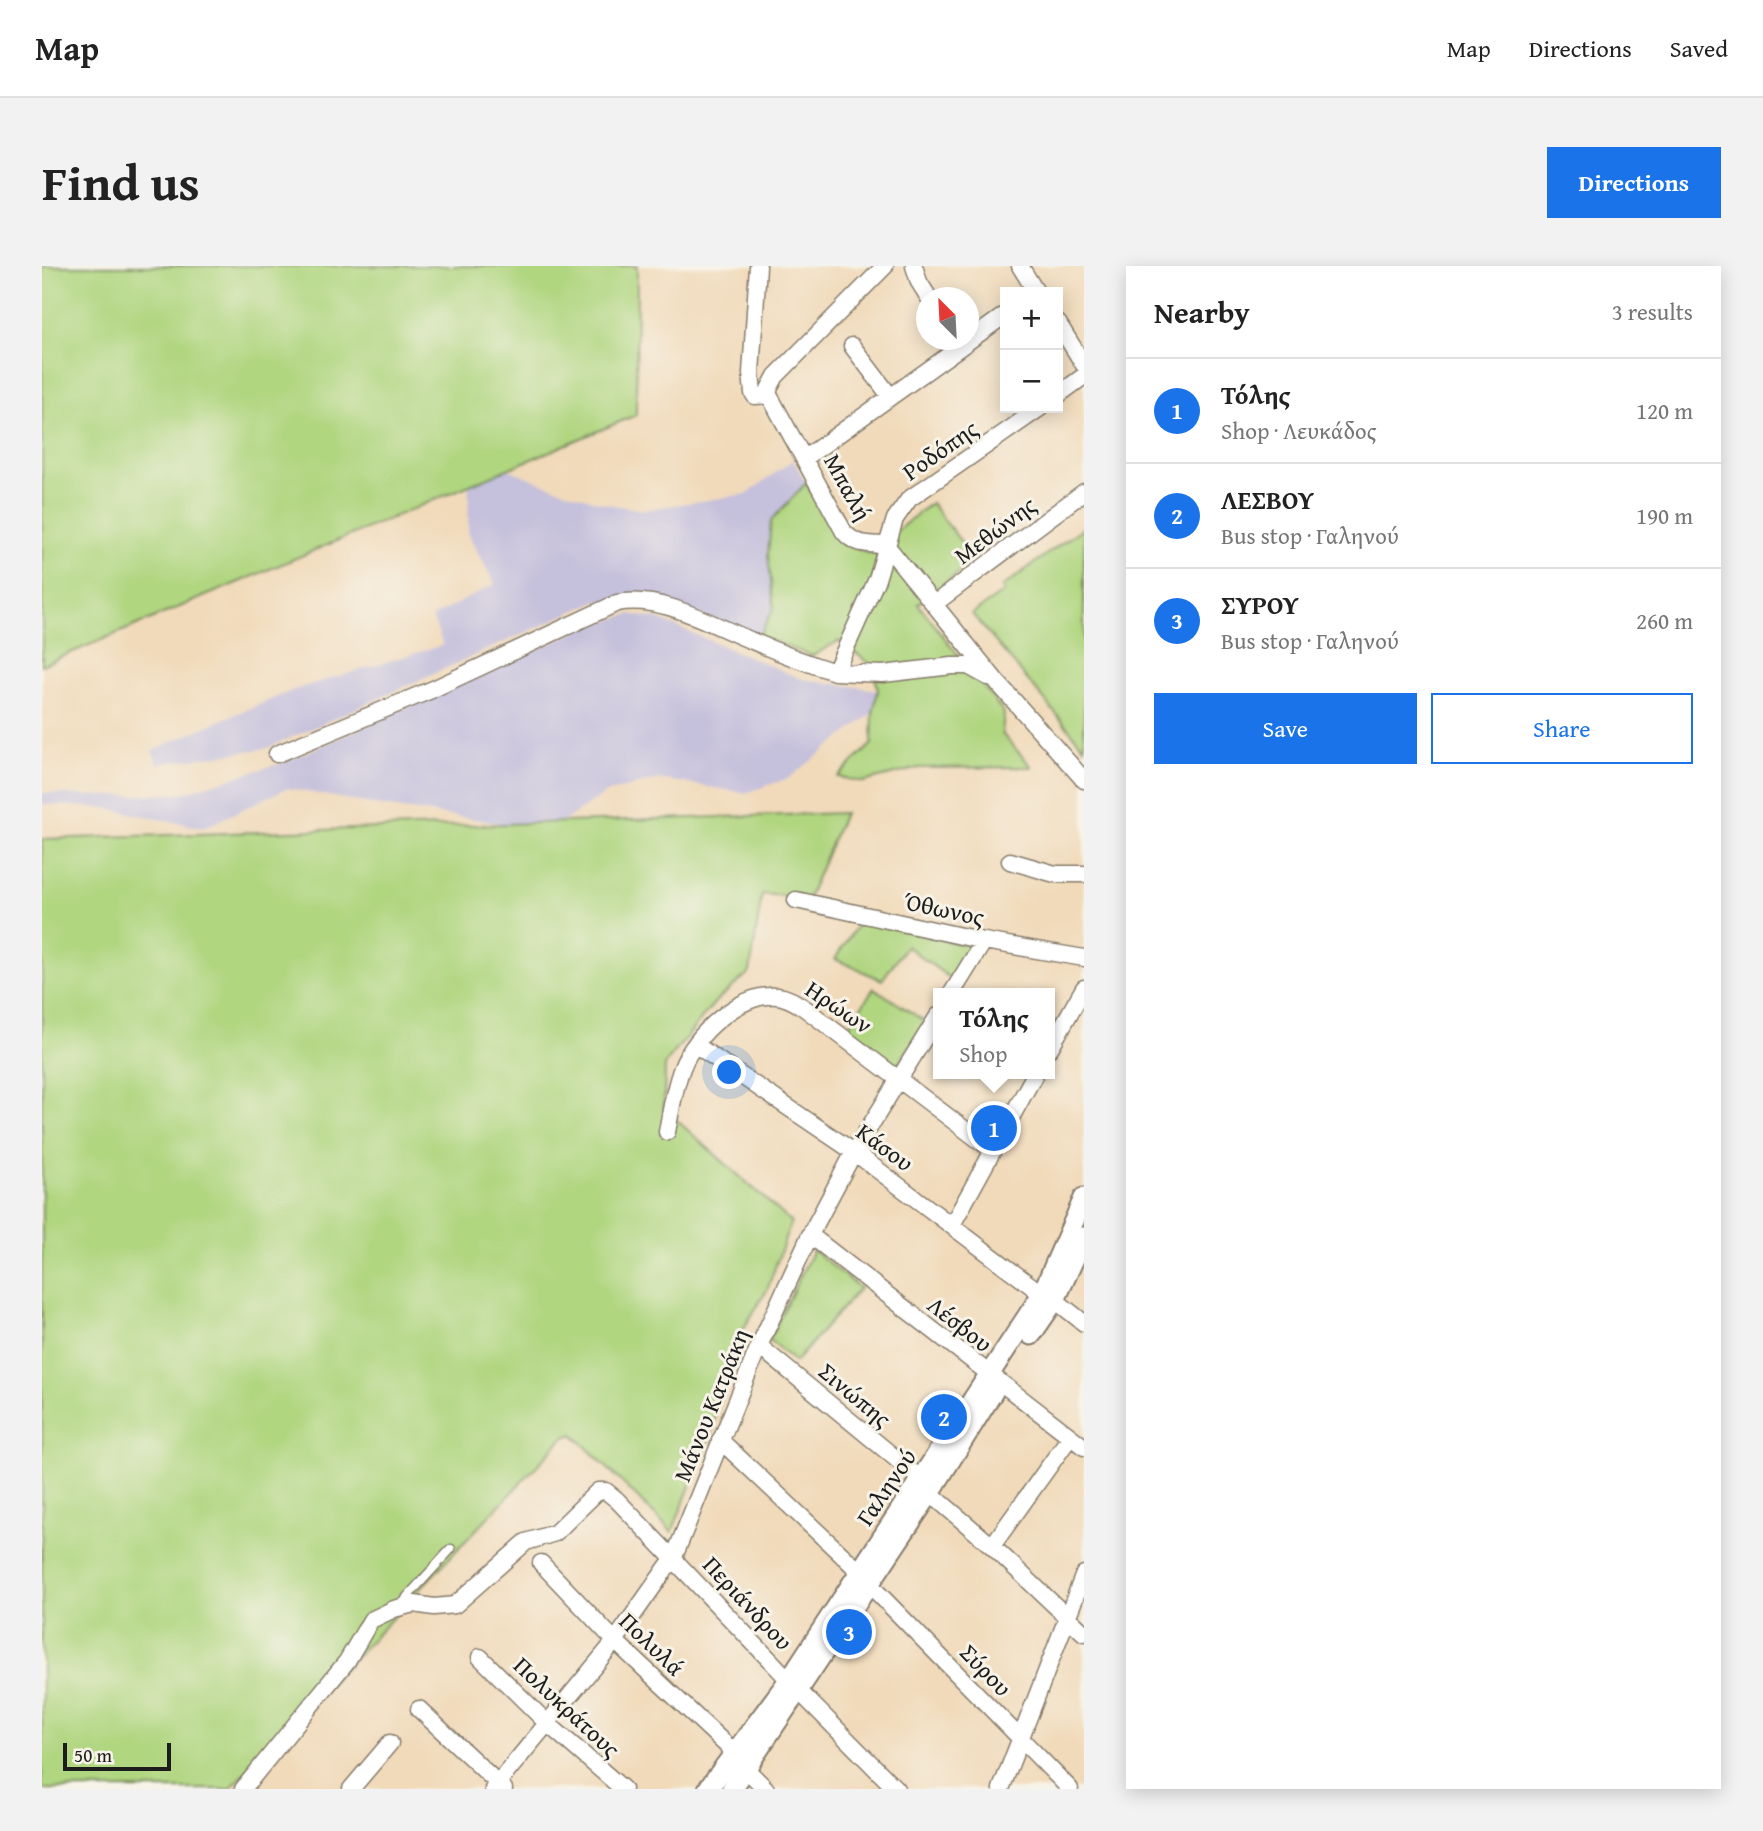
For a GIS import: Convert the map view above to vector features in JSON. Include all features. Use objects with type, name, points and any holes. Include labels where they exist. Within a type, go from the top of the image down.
[{"type":"street","name":"Μπαλή","points":[[758,266],[751,389],[755,396],[769,395],[850,539],[858,544],[886,545],[997,682],[1084,779]]},
{"type":"street","points":[[769,395],[776,376],[885,266]]},
{"type":"street","points":[[914,266],[922,287]]},
{"type":"street","points":[[1020,266],[1033,287]]},
{"type":"street","points":[[979,332],[1000,318]]},
{"type":"street","points":[[1063,331],[1084,365]]},
{"type":"street","points":[[852,346],[890,396]]},
{"type":"street","points":[[806,458],[952,350]]},
{"type":"street","points":[[1063,391],[1084,376]]},
{"type":"street","name":"Ροδόπης","points":[[835,672],[877,579],[895,519],[909,499],[1033,413]]},
{"type":"street","name":"Μεθώνης","points":[[933,604],[1084,492]]},
{"type":"street","points":[[277,754],[431,690],[617,603],[627,601],[645,601],[673,609],[792,658],[835,672],[883,674],[940,666],[968,666],[997,682]]},
{"type":"street","points":[[1010,861],[1055,874],[1084,874]]},
{"type":"street","name":"Όθωνος","points":[[796,900],[984,941],[1084,958]]},
{"type":"street","points":[[955,988],[984,941]]},
{"type":"street","points":[[1055,1039],[1084,988]]},
{"type":"street","name":"Ηρώων","points":[[667,1132],[681,1068],[688,1054],[730,1010],[767,996],[778,996],[803,1007],[992,1150]]},
{"type":"street","name":"Μάνου Κατράκη","points":[[498,1787],[615,1641],[674,1557],[759,1346],[810,1235],[854,1152],[933,1024]]},
{"type":"street","name":"Κάσου","points":[[696,1045],[854,1152],[1084,1323]]},
{"type":"street","points":[[952,1225],[1032,1079]]},
{"type":"street","name":"Γαληνού","points":[[1048,1297],[1084,1198]]},
{"type":"street","name":"Λέσβου","points":[[810,1235],[1084,1447]]},
{"type":"street","name":"Γαληνού","points":[[708,1789],[741,1761],[794,1685],[926,1486],[955,1425],[994,1379],[1084,1237]]},
{"type":"street","name":"Σινώπης","points":[[759,1346],[926,1486],[1084,1633]]},
{"type":"street","points":[[992,1546],[1070,1437]]},
{"type":"street","name":"Σύρου","points":[[720,1440],[864,1577],[1070,1789]]},
{"type":"street","name":"Περιάνδρου","points":[[402,1606],[455,1605],[526,1542],[555,1533],[598,1491],[606,1491],[674,1557],[895,1789]]},
{"type":"street","name":"Πολυλά","points":[[541,1563],[615,1641],[741,1761],[766,1789]]},
{"type":"street","points":[[1001,1789],[1084,1574]]},
{"type":"street","points":[[243,1789],[347,1661],[371,1620],[402,1606]]},
{"type":"street","name":"Πολυκράτους","points":[[480,1657],[548,1724],[623,1789]]},
{"type":"street","points":[[419,1709],[498,1787]]},
{"type":"street","points":[[351,1789],[390,1743]]},
{"type":"street","name":"Γαληνού","points":[[732,1789],[741,1761]]},
{"type":"lane","points":[[402,1606],[451,1549]]},
{"type":"shaded area","points":[[793,460],[806,483],[771,521],[768,554],[774,608],[759,636],[645,596],[594,602],[268,748],[158,764],[152,751],[296,689],[443,645],[432,617],[495,584],[468,535],[469,482],[496,464],[602,503],[642,510],[747,494]]},
{"type":"shaded area","points":[[630,614],[658,619],[802,679],[878,690],[873,713],[789,778],[746,793],[659,779],[606,793],[550,830],[375,805],[287,788],[203,828],[106,808],[42,804],[42,793],[100,796],[179,794],[285,762],[587,627]]},
{"type":"green space","points":[[42,266],[637,266],[636,415],[42,665]]},
{"type":"green space","points":[[806,483],[841,543],[869,553],[931,503],[975,560],[918,604],[1004,713],[1002,734],[1032,767],[919,768],[863,782],[838,777],[872,744],[873,713],[878,690],[873,666],[839,641],[812,656],[759,636],[774,608],[768,554],[771,521]]},
{"type":"green space","points":[[1084,527],[1084,747],[972,614],[1004,592],[1002,587]]},
{"type":"green space","points":[[844,813],[808,898],[762,894],[750,972],[715,1002],[665,1064],[664,1109],[791,1222],[767,1290],[733,1346],[711,1433],[672,1532],[573,1434],[563,1438],[230,1789],[42,1789],[42,839]]},
{"type":"green space","points":[[860,921],[971,946],[951,979],[906,946],[882,980],[835,959]]},
{"type":"green space","points":[[874,988],[926,1022],[895,1068],[846,1030]]},
{"type":"green space","points":[[813,1250],[860,1288],[795,1362],[769,1340]]},
{"type":"place","name":"Τόλης","points":[[994,1128]]},
{"type":"place","name":"ΛΕΣΒΟΥ","points":[[944,1417]]},
{"type":"place","name":"ΣΥΡΟΥ","points":[[849,1632]]}]
